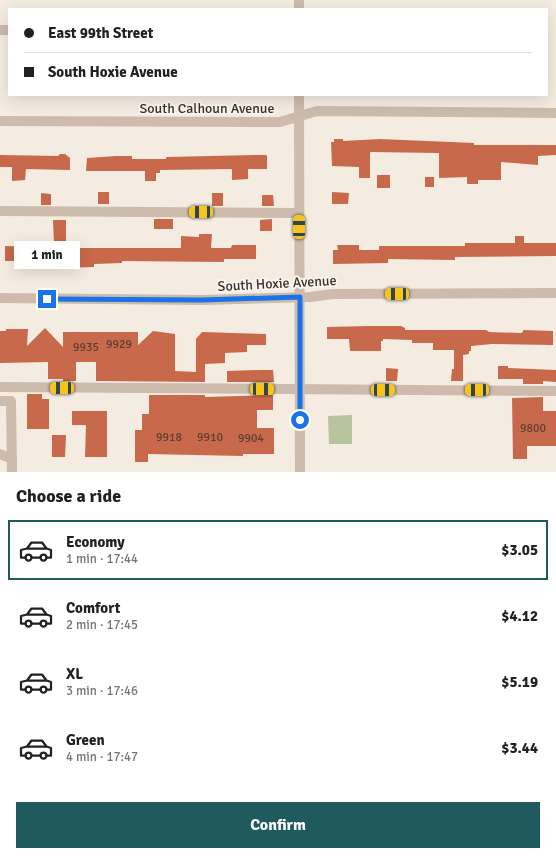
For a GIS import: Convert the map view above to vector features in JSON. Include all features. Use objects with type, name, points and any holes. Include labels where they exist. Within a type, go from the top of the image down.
[{"type":"street","points":[[299,96],[300,472]]},
{"type":"street","name":"South Calhoun Avenue","points":[[0,121],[280,122],[317,111],[556,113]]},
{"type":"street","points":[[0,211],[299,213]]},
{"type":"street","name":"South Hoxie Avenue","points":[[0,298],[202,300],[300,297],[333,294],[556,293]]},
{"type":"street","points":[[0,387],[556,391]]},
{"type":"street","points":[[0,401],[11,401],[12,472]]},
{"type":"street","points":[[0,454],[12,459]]},
{"type":"green space","points":[[352,415],[352,444],[329,444],[328,416]]},
{"type":"building","points":[[334,139],[343,139],[343,141],[380,139],[474,143],[474,145],[556,145],[556,155],[538,156],[538,165],[501,162],[501,180],[478,180],[478,184],[467,184],[467,177],[439,178],[439,153],[370,152],[370,178],[359,178],[359,167],[332,166],[331,142],[334,142]]},
{"type":"building","points":[[60,154],[65,154],[70,158],[70,170],[26,169],[25,180],[12,181],[12,167],[0,167],[0,155],[58,156]]},
{"type":"building","points":[[266,155],[267,169],[248,169],[248,179],[232,180],[232,169],[160,170],[160,173],[156,173],[156,181],[145,181],[145,171],[86,171],[87,158],[132,156],[132,159],[166,159],[166,157]]},
{"type":"building","points":[[377,175],[390,175],[390,188],[377,188]]},
{"type":"building","points":[[425,177],[434,177],[434,187],[425,187]]},
{"type":"building","points":[[98,192],[109,192],[109,204],[98,204]]},
{"type":"building","points":[[332,192],[349,193],[348,204],[332,204]]},
{"type":"building","points":[[41,193],[51,194],[51,205],[41,205]]},
{"type":"building","points":[[212,193],[223,193],[223,206],[212,206]]},
{"type":"building","points":[[262,195],[273,195],[274,206],[262,206]]},
{"type":"building","points":[[154,219],[173,219],[173,229],[154,229]]},
{"type":"building","points":[[272,219],[272,231],[260,231],[260,220]]},
{"type":"building","points":[[53,220],[66,220],[66,247],[69,248],[181,248],[181,236],[199,237],[199,234],[212,234],[211,248],[231,248],[232,245],[256,245],[256,259],[224,259],[224,262],[122,261],[122,263],[94,264],[94,267],[61,268],[35,267],[35,261],[5,261],[5,246],[35,247],[35,244],[54,243]]},
{"type":"building","points":[[515,236],[524,236],[524,243],[556,243],[556,256],[455,257],[455,260],[388,259],[388,263],[333,264],[333,250],[338,250],[337,245],[359,245],[359,250],[379,250],[379,246],[465,246],[465,243],[515,243]]},
{"type":"building","points":[[401,326],[405,328],[405,330],[486,330],[489,332],[521,333],[523,330],[553,331],[553,345],[492,344],[471,346],[471,351],[469,351],[469,354],[463,355],[463,381],[451,381],[452,369],[454,369],[454,350],[433,350],[433,343],[412,343],[412,340],[383,339],[383,341],[381,341],[381,351],[350,351],[349,339],[327,339],[327,327]]},
{"type":"building","points":[[45,328],[63,347],[63,332],[138,332],[138,345],[153,331],[175,334],[175,371],[196,372],[196,339],[202,332],[266,334],[266,345],[247,345],[247,352],[225,353],[225,363],[205,364],[205,382],[96,381],[96,362],[76,362],[76,381],[63,381],[63,379],[48,379],[48,362],[0,363],[0,331],[6,331],[6,329],[28,329],[27,346]]},
{"type":"building","points":[[498,366],[508,366],[508,368],[556,370],[556,382],[543,381],[543,384],[523,384],[523,379],[498,379]]},
{"type":"building","points":[[386,368],[398,369],[397,381],[386,381]]},
{"type":"building","points":[[273,370],[274,382],[227,382],[227,371]]},
{"type":"building","points":[[27,394],[42,394],[42,399],[49,399],[49,429],[27,429]]},
{"type":"building","points":[[149,395],[205,395],[205,397],[273,395],[273,410],[257,410],[257,428],[274,428],[274,454],[243,454],[243,456],[148,454],[148,462],[135,462],[135,430],[142,430],[142,414],[149,414]]},
{"type":"building","points":[[543,397],[543,411],[556,411],[556,446],[527,446],[527,459],[513,459],[512,398]]},
{"type":"building","points":[[72,411],[107,411],[107,457],[85,457],[86,425],[72,425]]},
{"type":"building","points":[[52,435],[66,435],[65,457],[52,457]]},
{"type":"route","points":[[47,299],[202,300],[300,297],[300,420]]}]
